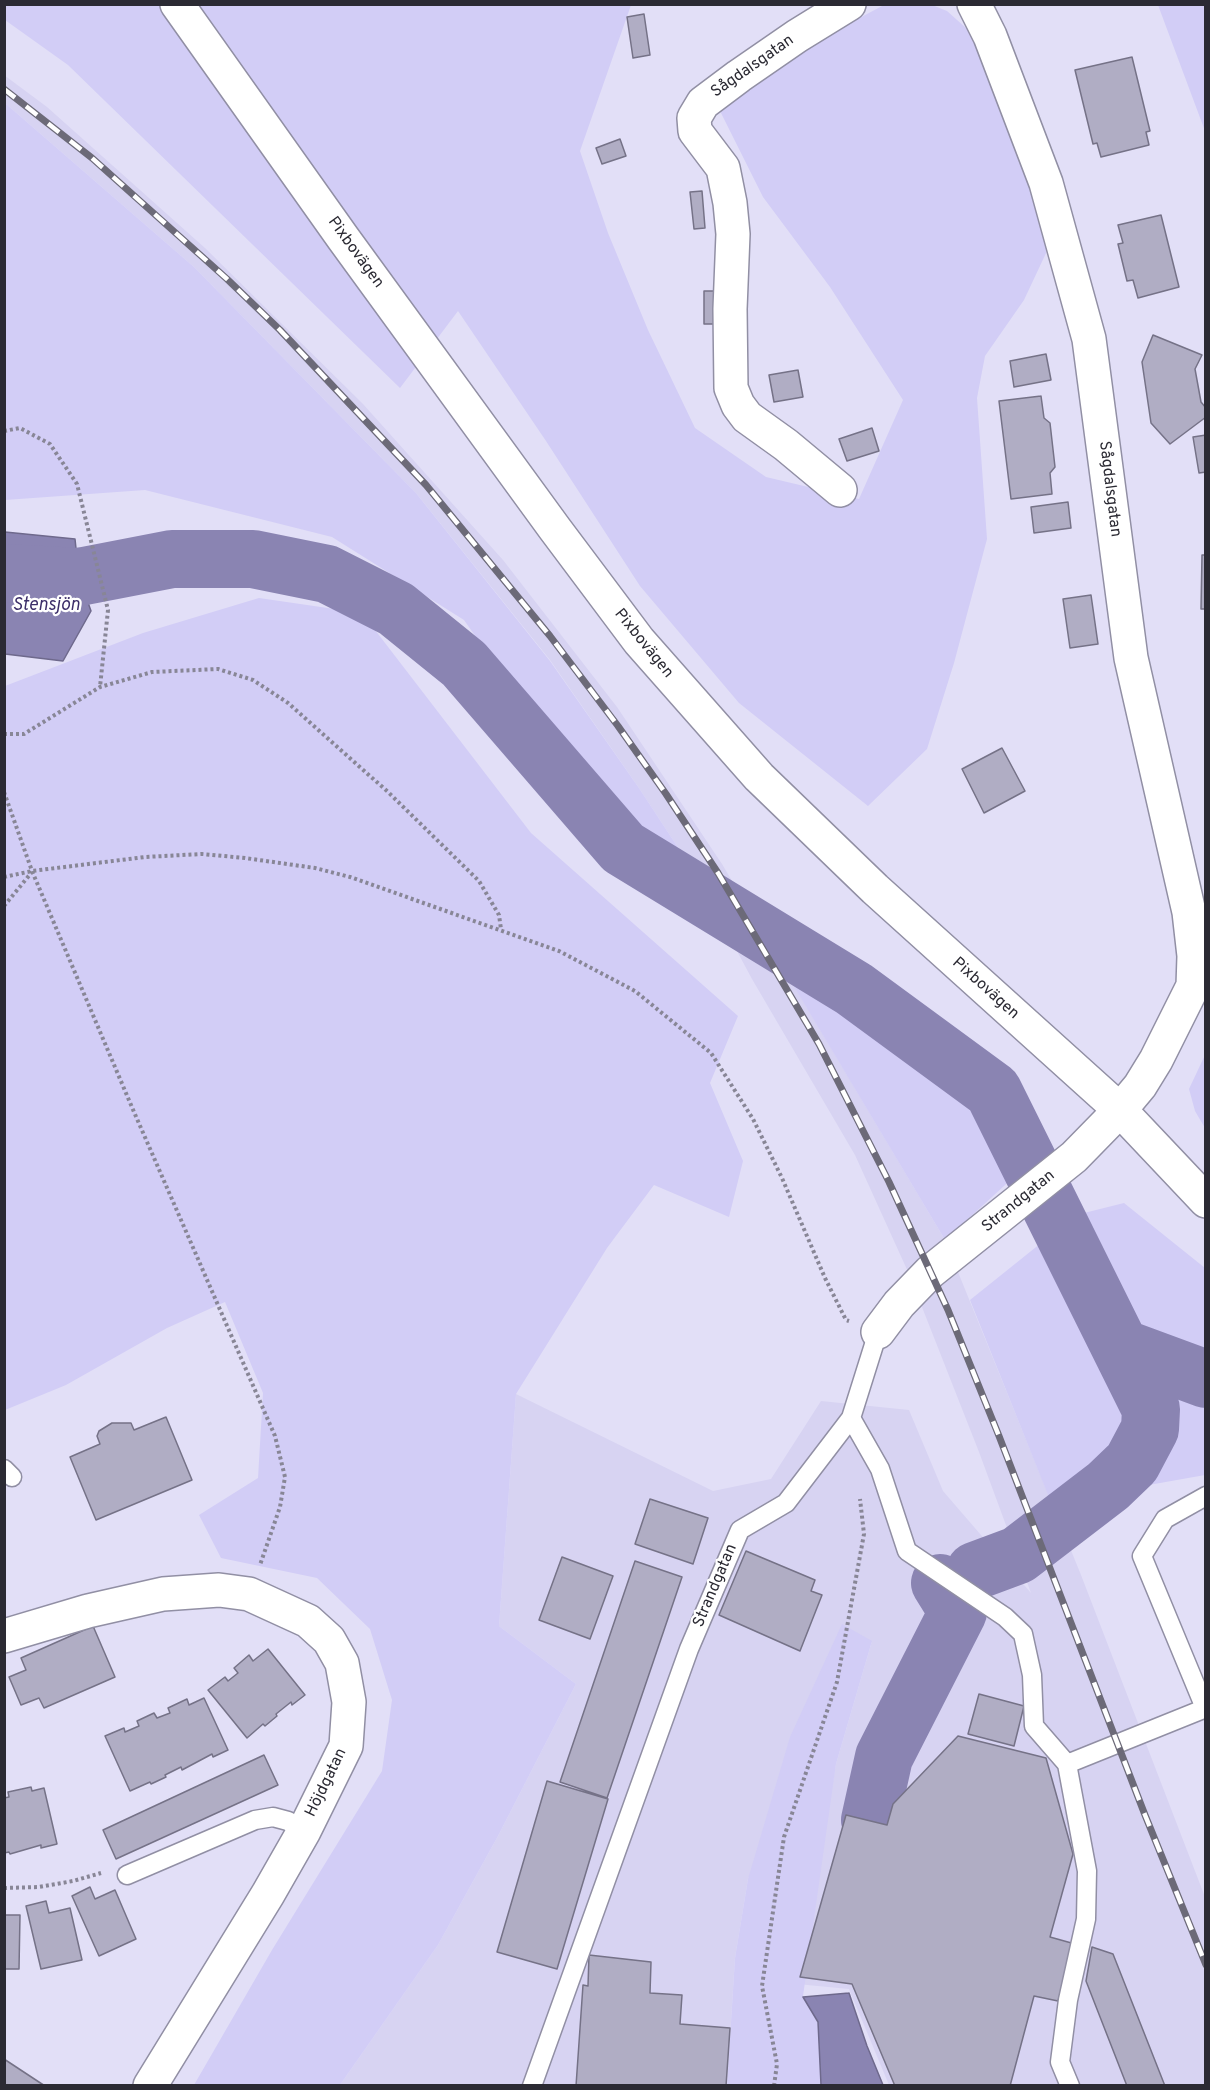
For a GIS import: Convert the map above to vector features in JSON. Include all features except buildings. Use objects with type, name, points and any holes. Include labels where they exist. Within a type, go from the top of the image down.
[{"type":"street","name":"Pixbovägen","points":[[177,4],[343,238],[555,529],[654,658],[759,777],[875,889],[1120,1110],[1206,1201]]},
{"type":"street","name":"Sågdalsgatan","points":[[840,490],[786,445],[747,417],[738,405],[731,387],[733,234],[730,203],[723,168],[695,131],[694,118],[703,103],[739,76],[849,4]]},
{"type":"street","name":"Sågdalsgatan","points":[[974,4],[990,36],[1046,183],[1089,339],[1131,658],[1189,912],[1199,988],[1177,1021],[1140,1086],[1120,1110]]},
{"type":"street","name":"Strandgatan","points":[[878,1332],[899,1304],[930,1272],[1074,1157],[1120,1110]]},
{"type":"street","name":"Höjdgatan","points":[[4,1636],[88,1611],[163,1594],[219,1590],[249,1594],[308,1621],[329,1640],[342,1663],[349,1702],[346,1746],[304,1831],[231,1955],[150,2085]]},
{"type":"lane","name":"Strandgatan","points":[[532,2085],[689,1649],[740,1530],[786,1503],[851,1418],[878,1332]]},
{"type":"lane","points":[[851,1418],[880,1469],[907,1551],[1005,1617],[1023,1634],[1032,1675],[1034,1726],[1067,1764],[1087,1871],[1086,1919],[1068,2000],[1060,2062],[1070,2085]]},
{"type":"lane","points":[[1067,1764],[1205,1708],[1142,1556],[1165,1519],[1206,1496]]},
{"type":"lane","points":[[127,1875],[255,1820],[273,1817],[288,1821],[304,1831]]},
{"type":"path","points":[[4,431],[20,428],[50,444],[77,484],[108,610],[100,687]]},
{"type":"path","points":[[4,734],[24,734],[100,687],[152,672],[218,669],[253,680],[288,703],[388,792],[479,881],[499,915],[501,929]]},
{"type":"path","points":[[4,792],[32,871],[275,1436],[285,1477],[280,1507],[249,1594]]},
{"type":"path","points":[[4,877],[32,871],[146,857],[202,854],[245,858],[315,868],[350,877],[559,951],[634,991],[711,1053],[753,1119],[846,1320],[878,1332]]},
{"type":"path","points":[[4,906],[32,871]]},
{"type":"path","points":[[774,2085],[777,2064],[762,1986],[783,1837],[837,1683],[864,1533],[859,1487]]},
{"type":"path","points":[[4,1888],[39,1887],[73,1881],[121,1867],[127,1875]]},
{"type":"shaded area","points":[[5,4],[631,5],[580,151],[608,233],[648,330],[695,428],[766,477],[859,499],[903,400],[830,287],[763,197],[720,111],[771,65],[884,5],[932,5],[947,11],[985,45],[1017,144],[1047,251],[1024,300],[985,356],[977,398],[987,539],[954,663],[927,749],[868,806],[739,703],[640,586],[458,311],[400,388],[68,65],[5,20]]},
{"type":"shaded area","points":[[1158,5],[1205,5],[1205,131]]},
{"type":"shaded area","points":[[4,75],[47,107],[205,248],[363,404],[503,560],[617,707],[722,864],[945,1240],[1081,1575],[1205,1897],[1205,2085],[889,2085],[849,1989],[797,1984],[836,1764],[872,1641],[748,1879],[735,1958],[727,2085],[340,2085],[438,1945],[498,1836],[576,1684],[499,1626],[516,1394],[713,1491],[771,1479],[821,1401],[909,1410],[943,1491],[1031,1593],[909,1274],[855,1155],[752,979],[696,875],[639,788],[550,660],[416,493],[194,267],[5,103]]},
{"type":"shaded area","points":[[5,103],[194,267],[416,493],[550,661],[639,788],[696,875],[624,834],[558,754],[464,620],[332,537],[145,490],[5,500]]},
{"type":"shaded area","points":[[259,598],[362,613],[531,833],[738,1016],[710,1083],[743,1161],[729,1217],[654,1185],[607,1248],[516,1394],[499,1626],[576,1684],[498,1836],[438,1945],[340,2085],[194,2085],[272,1950],[382,1771],[392,1700],[370,1629],[317,1578],[221,1558],[199,1515],[258,1478],[263,1393],[225,1302],[167,1328],[66,1385],[5,1410],[5,686],[143,633]]},
{"type":"shaded area","points":[[780,963],[856,1006],[970,1104],[1016,1175],[945,1240]]},
{"type":"shaded area","points":[[1205,1055],[1205,1128],[1195,1111],[1189,1089]]},
{"type":"shaded area","points":[[1124,1203],[1205,1268],[1205,1475],[1132,1488],[1064,1535],[970,1300],[1076,1215]]},
{"type":"shaded area","points":[[842,1624],[872,1641],[836,1764],[803,1996],[818,2022],[821,2085],[727,2086],[735,1958],[748,1879],[790,1737]]},
{"type":"water","name":"Stensjön","points":[[5,532],[75,539],[79,577],[91,611],[63,661],[5,654]]},
{"type":"water","points":[[849,1993],[883,2085],[821,2085],[818,2022],[803,1997]]},
{"type":"waterway","points":[[4,573],[79,577],[172,559],[253,559],[327,574],[396,609],[464,664],[623,848],[854,989],[993,1091],[1151,1409],[1150,1429],[1132,1463],[1108,1486],[1018,1555],[975,1571]]},
{"type":"waterway","points":[[1122,1348],[1206,1379]]},
{"type":"waterway","points":[[870,1820],[884,1757],[958,1612],[940,1583]]},
{"type":"railway","points":[[4,89],[92,158],[227,279],[280,330],[426,485],[550,636],[618,726],[718,873],[819,1044],[889,1182],[948,1310],[1206,1965]]}]
